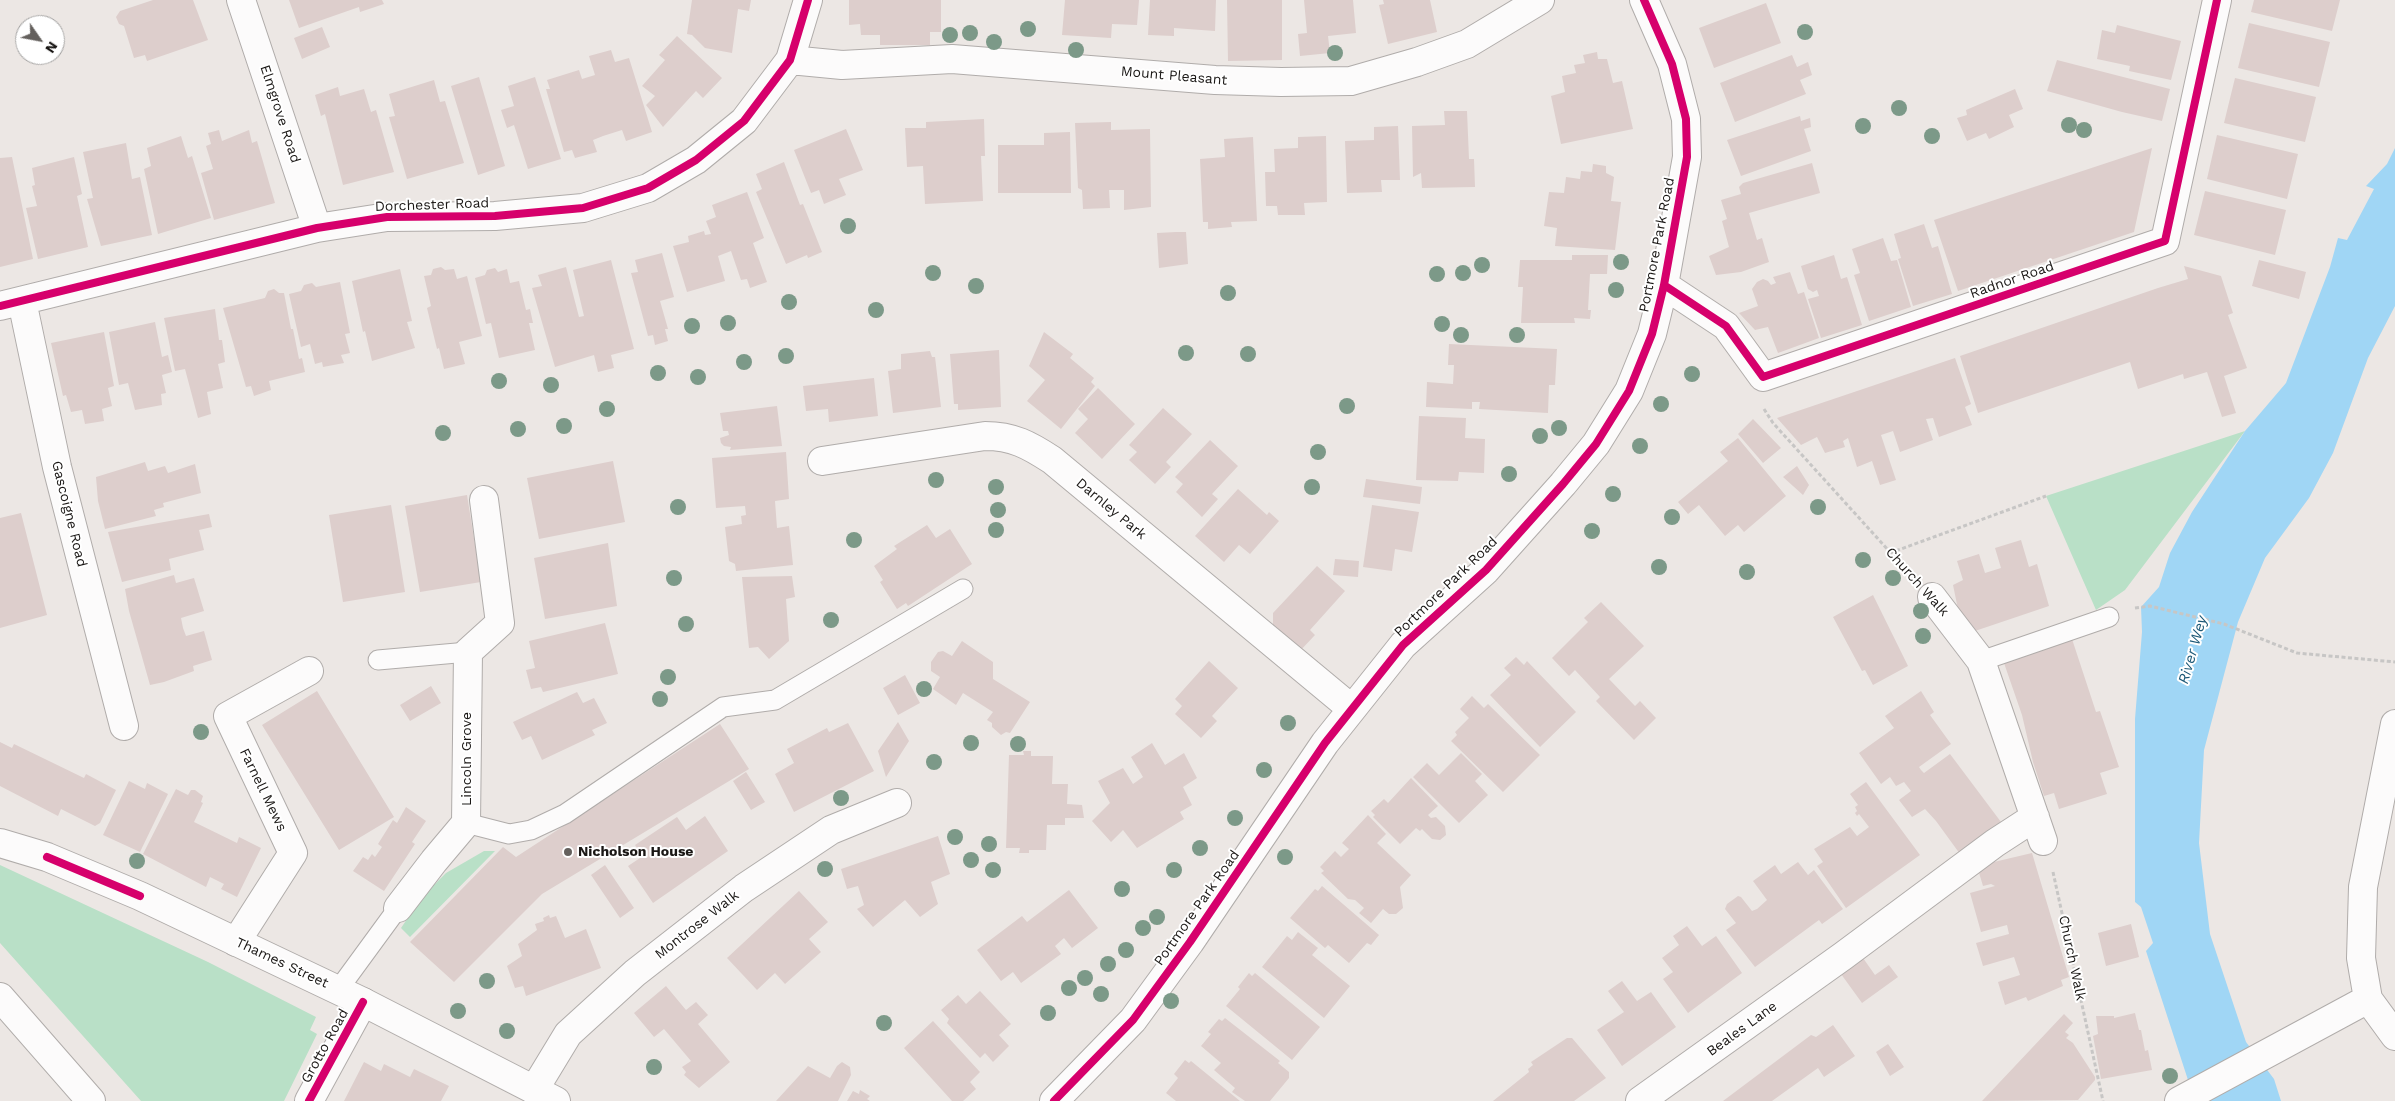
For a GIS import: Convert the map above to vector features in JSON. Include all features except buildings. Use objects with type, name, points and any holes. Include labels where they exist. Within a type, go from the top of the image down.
[{"type":"street","name":"Elmgrove Road","points":[[242,0],[317,228]]},
{"type":"street","points":[[790,60],[808,0]]},
{"type":"street","name":"Mount Pleasant","points":[[790,60],[842,65],[952,59],[1215,80],[1281,82],[1350,81],[1417,62],[1467,44],[1540,0]]},
{"type":"street","name":"Radnor Road","points":[[1763,377],[2165,241],[2217,0]]},
{"type":"street","name":"Portmore Park Road","points":[[1054,1101],[1133,1020],[1190,942],[1325,743],[1403,645],[1486,570],[1596,444],[1629,390],[1652,334],[1664,285],[1687,157],[1686,119],[1672,64],[1651,2]]},
{"type":"street","name":"Dorchester Road","points":[[11,303],[317,228],[386,217],[495,216],[583,208],[648,188],[696,160],[744,121],[790,60]]},
{"type":"street","points":[[1664,285],[1726,326],[1763,377]]},
{"type":"street","name":"Gascoigne Road","points":[[11,303],[57,467],[124,726]]},
{"type":"street","name":"Darnley Park","points":[[822,461],[985,436],[997,436],[1026,443],[1052,460],[1352,709]]},
{"type":"street","points":[[468,652],[500,623],[484,500]]},
{"type":"street","name":"Church Walk","points":[[1932,597],[1981,661],[2039,829]]},
{"type":"street","name":"Lincoln Grove","points":[[398,908],[428,868],[466,823],[468,652]]},
{"type":"street","name":"Farnell Mews","points":[[236,942],[294,854],[228,716],[309,671]]},
{"type":"street","points":[[2395,724],[2363,886],[2361,958],[2368,999],[2395,1036]]},
{"type":"street","name":"Montrose Walk","points":[[545,1096],[568,1034],[635,973],[744,888],[831,830],[897,803]]},
{"type":"street","name":"Beales Lane","points":[[1640,1101],[1843,956],[1995,843],[2039,829]]},
{"type":"street","name":"Thames Street","points":[[0,843],[47,857],[140,896],[364,1002],[545,1096]]},
{"type":"street","points":[[0,997],[91,1101]]},
{"type":"street","points":[[2180,1100],[2279,1045],[2368,999]]},
{"type":"street","name":"Grotto Road","points":[[309,1101],[364,1002]]},
{"type":"lane","points":[[466,823],[509,834],[531,830],[565,814],[723,707],[775,700],[963,589]]},
{"type":"lane","points":[[1981,661],[2109,617]]},
{"type":"lane","points":[[378,660],[468,652]]},
{"type":"lane","name":"Lincoln Grove","points":[[338,990],[398,908]]},
{"type":"path","points":[[1890,553],[2046,496]]},
{"type":"path","points":[[2150,606],[2224,624],[2296,653],[2395,662]]},
{"type":"green space","points":[[2245,431],[2125,590],[2096,610],[2046,496]]},
{"type":"green space","points":[[484,851],[495,851],[410,937],[401,928],[422,897],[446,873]]},
{"type":"green space","points":[[0,865],[208,962],[316,1017],[310,1030],[317,1034],[284,1101],[141,1101],[0,943]]},
{"type":"water","name":"River Wey","points":[[2395,148],[2395,306],[2368,358],[2333,453],[2309,498],[2265,558],[2238,622],[2204,750],[2199,843],[2210,934],[2246,1042],[2274,1079],[2281,1101],[2199,1101],[2188,1080],[2146,951],[2153,943],[2141,907],[2135,902],[2135,719],[2142,632],[2141,607],[2159,587],[2170,553],[2192,512],[2245,431],[2286,383],[2330,267],[2338,238],[2347,240],[2374,189],[2366,186],[2387,164]]},
{"type":"cycle path","points":[[0,306],[317,228],[387,217],[495,216],[583,208],[648,188],[696,160],[744,121],[790,60],[808,0]]},
{"type":"cycle path","points":[[1054,1101],[1133,1020],[1190,942],[1325,743],[1403,645],[1486,570],[1563,484],[1596,444],[1629,391],[1652,334],[1664,285],[1687,157],[1686,119],[1672,64],[1644,0]]},
{"type":"cycle path","points":[[1664,285],[1726,326],[1763,377],[2165,241],[2217,0]]},
{"type":"cycle path","points":[[47,857],[140,896]]},
{"type":"cycle path","points":[[309,1101],[363,1002]]},
{"type":"place","name":"Nicholson House","points":[[568,852]]}]
